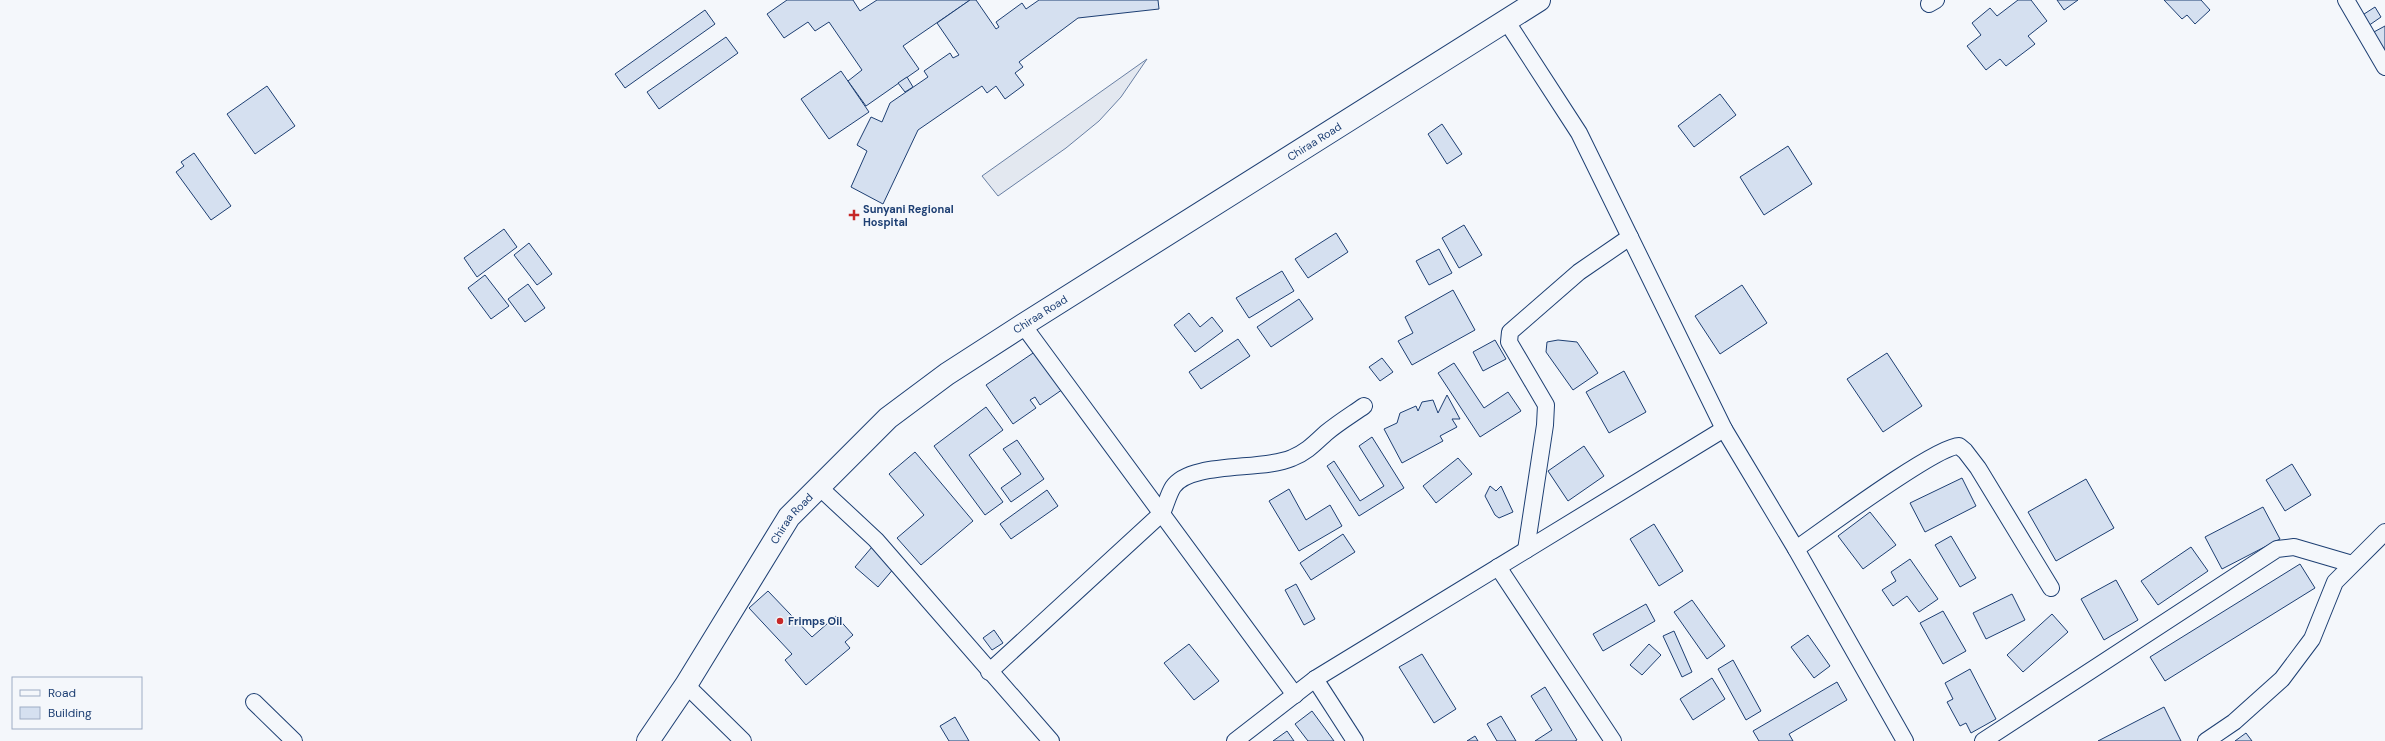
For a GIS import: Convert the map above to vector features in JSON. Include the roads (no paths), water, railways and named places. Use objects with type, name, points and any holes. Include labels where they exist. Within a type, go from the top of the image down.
[{"type":"highway","name":"Chiraa Road","points":[[648,741],[686,685],[789,517],[818,486],[888,418],[947,374],[1023,325],[1507,22],[1539,0]]},
{"type":"street","points":[[2346,0],[2385,67]]},
{"type":"street","points":[[1507,22],[1579,133],[1724,429],[1796,549],[1905,741]]},
{"type":"street","points":[[1526,550],[1545,425],[1546,405],[1509,342],[1510,332],[1579,272],[1630,237]]},
{"type":"street","points":[[1023,325],[1295,695]]},
{"type":"street","points":[[989,672],[1162,513],[1173,486],[1187,475],[1204,471],[1276,464],[1293,458],[1312,448],[1326,433],[1364,406]]},
{"type":"street","points":[[1235,741],[1315,679],[1724,429]]},
{"type":"street","points":[[1796,549],[1921,464],[1944,450],[1959,446],[1965,451],[1978,468],[2051,588]]},
{"type":"street","points":[[818,486],[876,540],[989,672],[1051,741]]},
{"type":"street","points":[[2206,741],[2234,722],[2282,679],[2312,639],[2335,582],[2385,532]]},
{"type":"street","points":[[1983,741],[2277,550],[2294,547],[2352,564]]},
{"type":"street","points":[[1498,567],[1613,741]]},
{"type":"street","points":[[1315,679],[1355,741]]},
{"type":"street","points":[[686,685],[744,741]]},
{"type":"street","points":[[254,702],[294,741]]},
{"type":"place","name":"Sunyani Regional Hospital","points":[[854,215]]},
{"type":"place","name":"Frimps Oil","points":[[780,621]]}]
